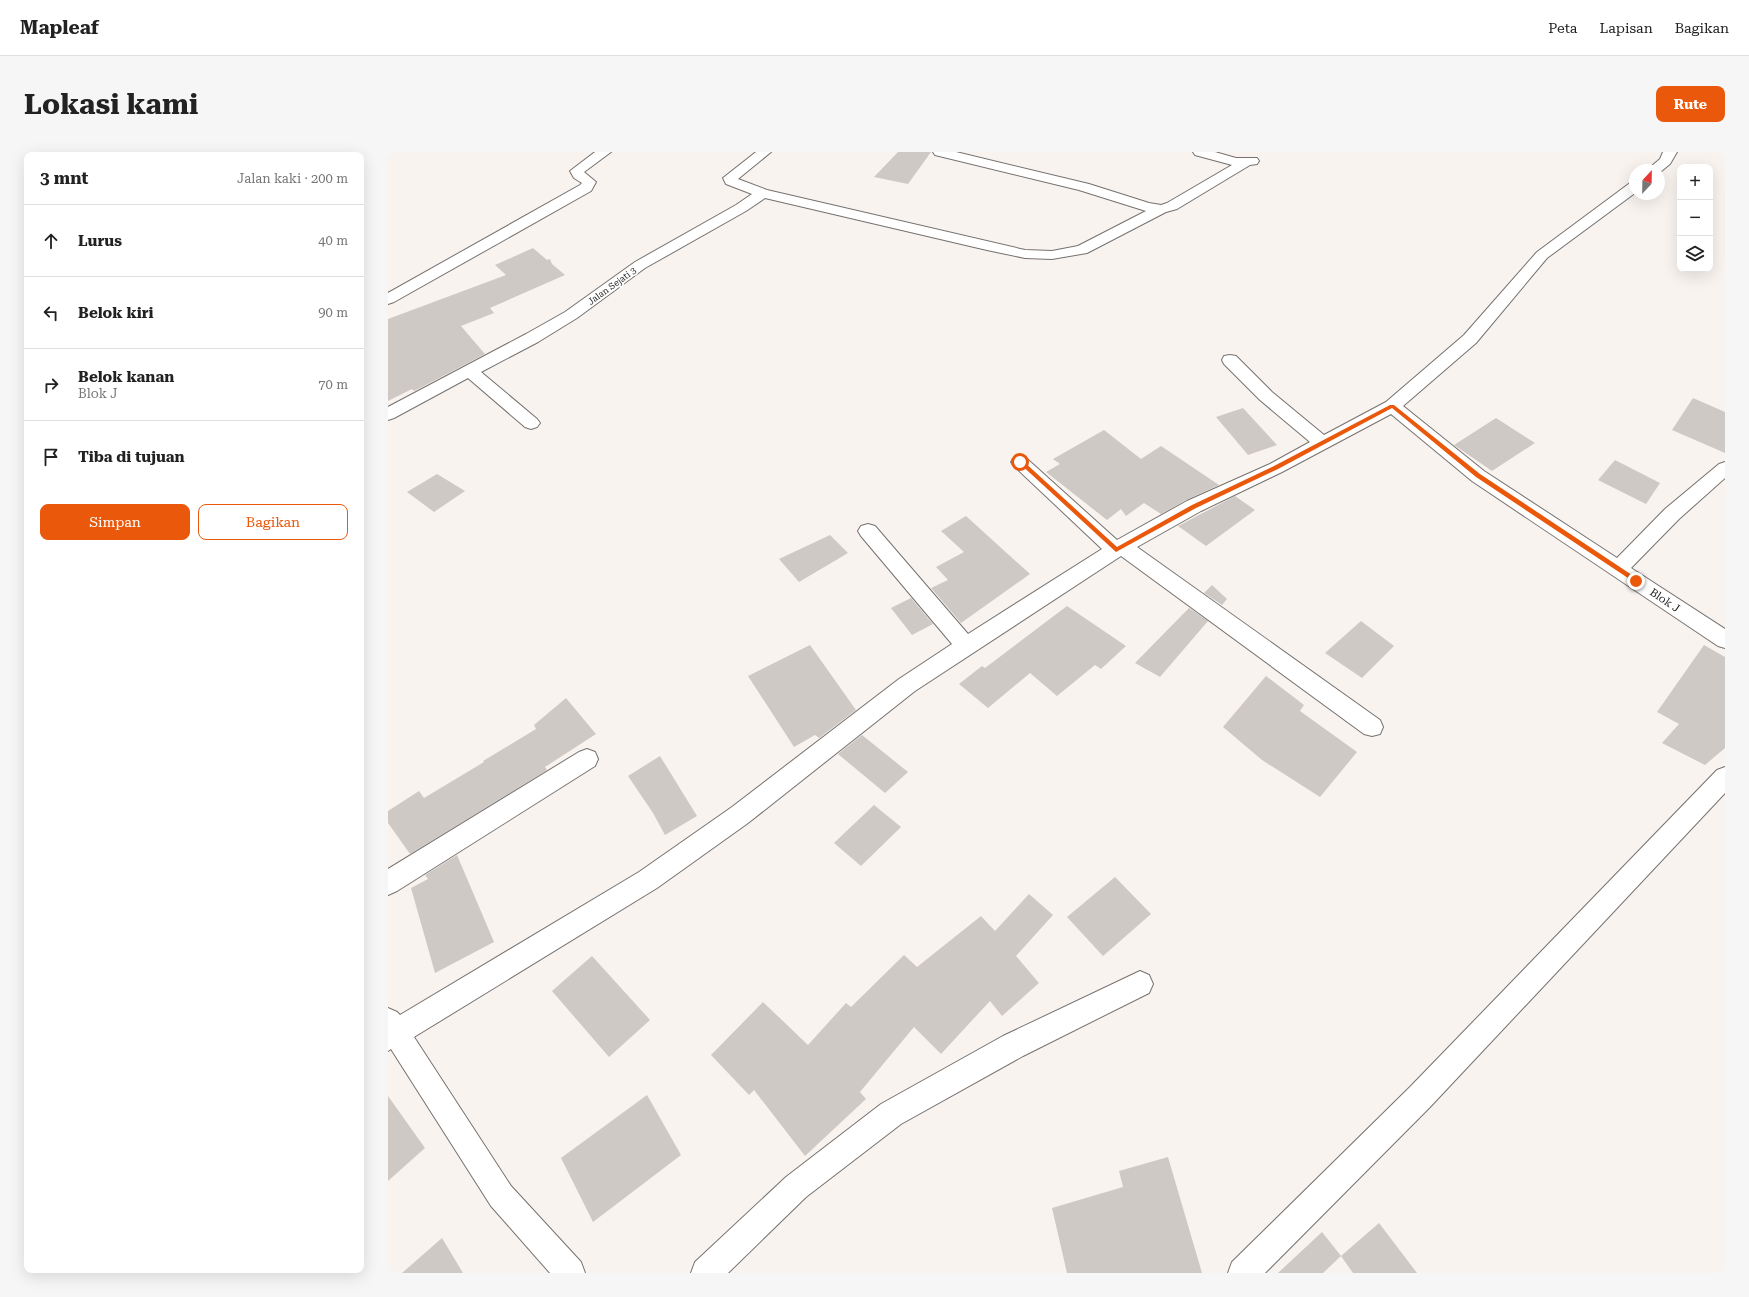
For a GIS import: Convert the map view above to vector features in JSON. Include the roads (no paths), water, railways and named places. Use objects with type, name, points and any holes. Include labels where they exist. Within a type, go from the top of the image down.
[{"type":"street","points":[[388,299],[586,188],[588,182],[579,175],[577,171],[604,152]]},
{"type":"street","points":[[764,152],[730,178],[733,182],[763,192],[987,246],[1025,254],[1052,255],[1082,250],[1160,209],[1172,206],[1250,162],[1200,152]]},
{"type":"street","points":[[940,152],[1084,187],[1147,207],[1160,209]]},
{"type":"street","points":[[1661,164],[1665,161],[1670,152]]},
{"type":"street","points":[[570,1273],[501,1196],[390,1030],[648,880],[740,815],[907,685],[1061,584],[1119,548],[1194,506],[1276,468],[1392,406],[1470,339],[1542,255],[1629,190]]},
{"type":"street","name":"Jalan Sejati 3","points":[[388,414],[552,327],[640,265],[741,208],[763,192]]},
{"type":"street","points":[[1230,360],[1266,396],[1323,442]]},
{"type":"street","points":[[470,371],[531,423]]},
{"type":"street","name":"Blok J","points":[[1392,406],[1478,476],[1725,640]]},
{"type":"street","points":[[1020,462],[1119,548],[1372,728]]},
{"type":"street","points":[[1618,569],[1672,514],[1725,468]]},
{"type":"street","points":[[868,531],[966,646]]},
{"type":"street","points":[[388,882],[587,759]]},
{"type":"street","points":[[1243,1273],[1420,1097],[1725,777]]},
{"type":"street","points":[[706,1273],[796,1187],[891,1114],[1013,1046],[1140,984]]}]
